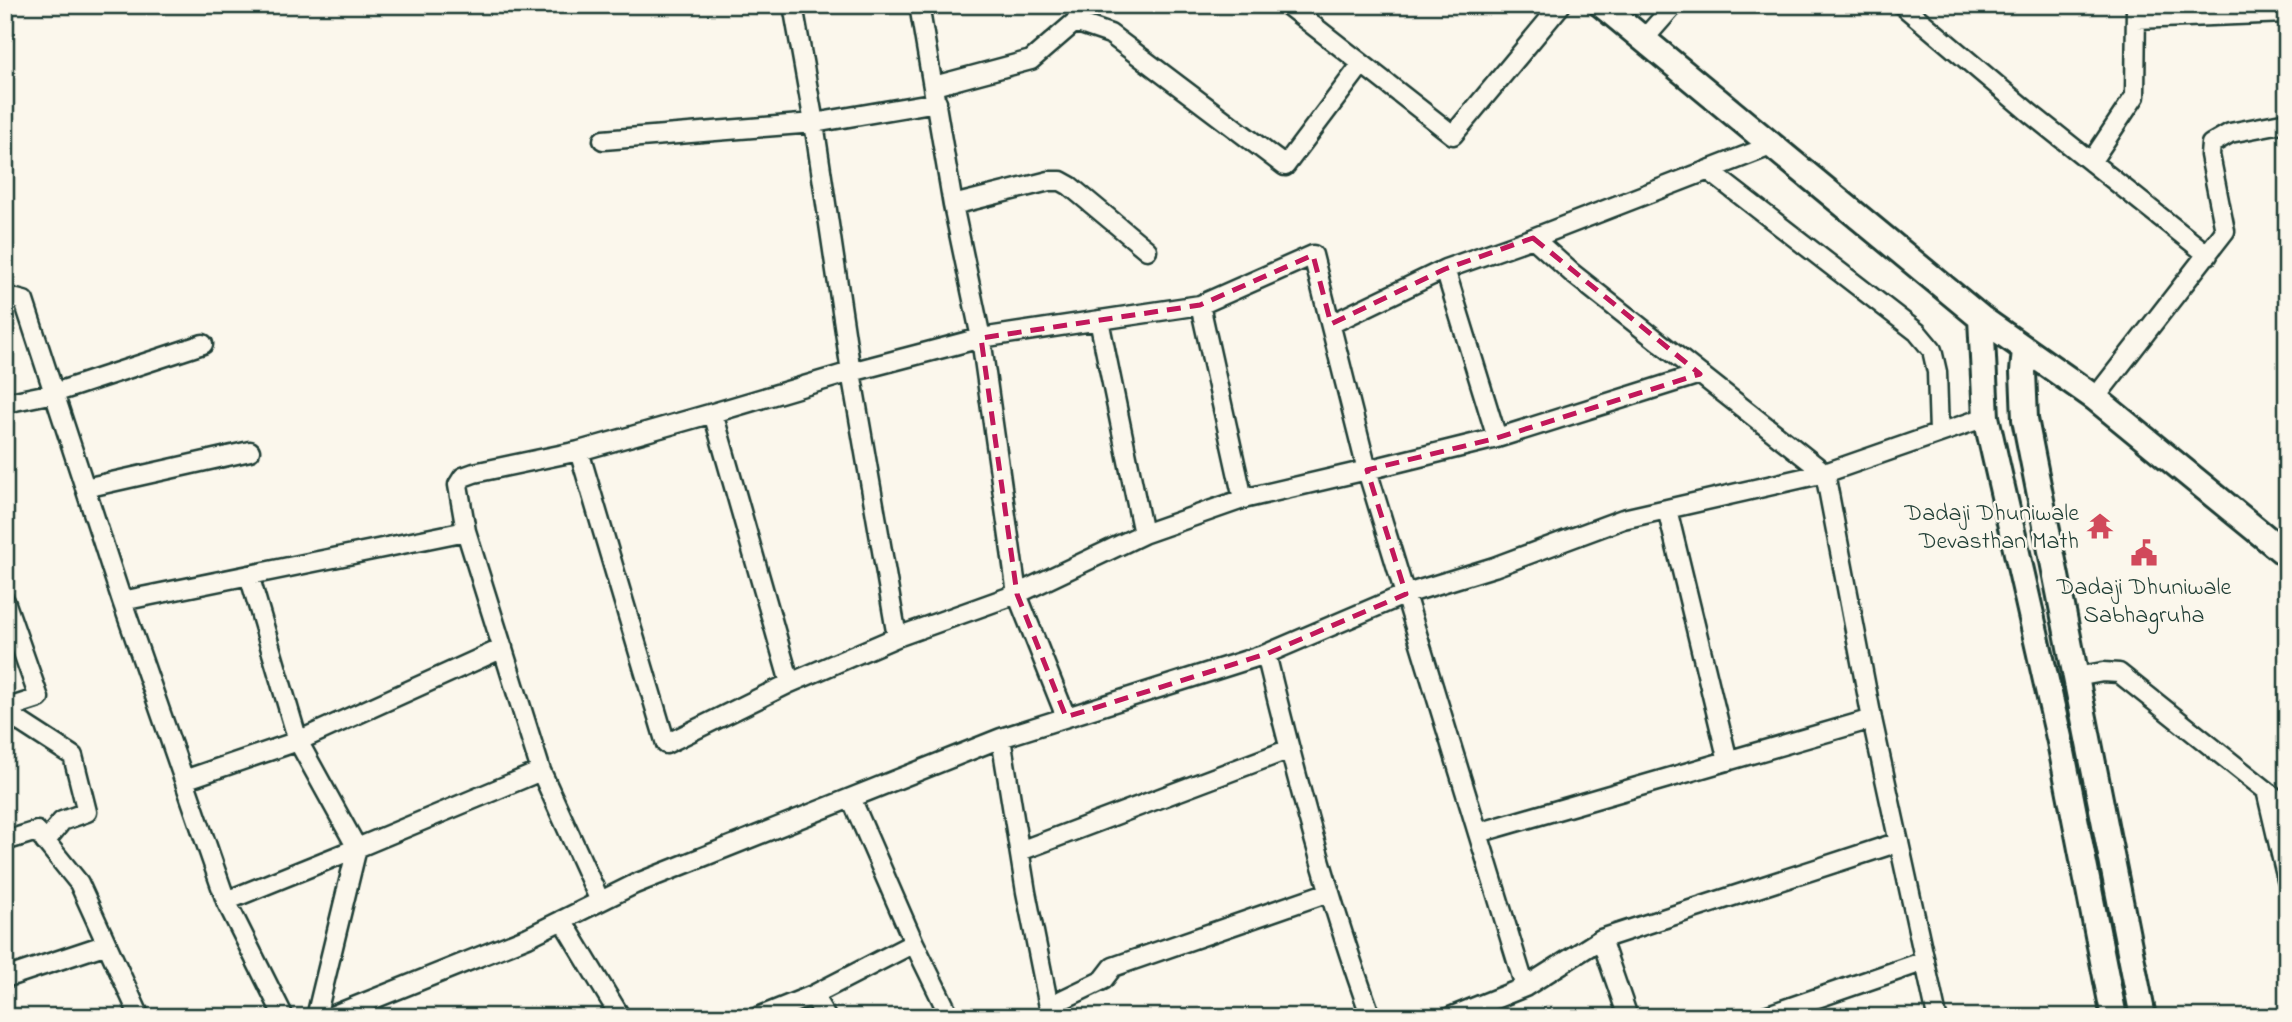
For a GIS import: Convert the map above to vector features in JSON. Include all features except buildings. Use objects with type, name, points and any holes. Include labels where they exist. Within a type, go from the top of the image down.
[{"type":"street","points":[[793,5],[814,123],[851,372],[897,637]]},
{"type":"street","points":[[919,5],[953,205],[981,338],[1017,594],[1066,718]]},
{"type":"street","points":[[1287,5],[1453,135],[1561,5]]},
{"type":"street","points":[[1602,5],[1981,318],[2095,398],[2287,555]]},
{"type":"street","points":[[1644,39],[1674,5]]},
{"type":"street","points":[[1902,5],[2208,255]]},
{"type":"street","points":[[2091,162],[2135,96],[2136,12],[2267,9],[2287,13]]},
{"type":"street","points":[[603,140],[814,123],[936,94],[1031,61],[1075,22],[1110,34],[1285,166],[1361,65]]},
{"type":"street","points":[[2095,398],[2225,231],[2210,155],[2211,144],[2230,133],[2287,122]]},
{"type":"street","points":[[1331,324],[1445,269],[1533,238],[1773,145]]},
{"type":"street","points":[[1708,170],[1917,332],[1932,350],[1937,372],[1939,433]]},
{"type":"street","points":[[953,205],[1049,181],[1061,181],[1147,250]]},
{"type":"street","points":[[1533,238],[1572,273],[1825,473],[1872,719],[1937,1017]]},
{"type":"street","points":[[600,901],[541,771],[466,531],[458,485],[463,477],[579,450],[851,372],[981,338],[1200,305],[1313,255],[1367,470],[1525,987]]},
{"type":"street","points":[[1445,269],[1497,438]]},
{"type":"street","points":[[5,296],[24,301],[122,600],[226,901],[284,1017]]},
{"type":"street","points":[[1200,305],[1243,499]]},
{"type":"street","points":[[1981,318],[1986,417],[2060,742],[2114,1017]]},
{"type":"street","points":[[1099,320],[1143,534]]},
{"type":"street","points":[[5,403],[54,393],[203,344]]},
{"type":"street","points":[[2025,349],[2025,419],[2143,1017]]},
{"type":"street","points":[[579,450],[666,744],[790,683],[897,637],[1017,594],[1143,534],[1243,499],[1497,438],[1700,374]]},
{"type":"street","points":[[713,413],[790,683]]},
{"type":"street","points":[[329,1017],[528,937],[635,884],[1001,738],[1266,654],[1406,594],[1494,567],[1623,519],[1825,473],[1986,417]]},
{"type":"street","points":[[85,488],[250,451]]},
{"type":"street","points":[[1667,509],[1728,761]]},
{"type":"street","points":[[122,600],[466,531]]},
{"type":"street","points":[[249,575],[298,741],[357,848],[316,1017]]},
{"type":"street","points":[[5,601],[39,698],[5,710]]},
{"type":"street","points":[[184,780],[298,741],[503,648]]},
{"type":"street","points":[[1266,654],[1329,892],[1371,1017]]},
{"type":"street","points":[[2076,677],[2103,672],[2119,673],[2287,807]]},
{"type":"street","points":[[5,710],[73,756],[87,812],[62,821],[46,842]]},
{"type":"street","points":[[1478,833],[1872,719]]},
{"type":"street","points":[[1001,738],[1050,1012],[1102,980],[1113,967],[1329,892]]},
{"type":"street","points":[[1020,851],[1290,749]]},
{"type":"street","points":[[226,901],[541,771]]},
{"type":"street","points":[[2266,790],[2287,880]]},
{"type":"street","points":[[851,798],[914,943],[950,1017]]},
{"type":"street","points":[[5,841],[37,831],[79,883],[140,1017]]},
{"type":"street","points":[[1450,1017],[1486,1010],[1601,939],[1899,842]]},
{"type":"street","points":[[562,920],[620,1016]]},
{"type":"street","points":[[1601,939],[1628,1017]]},
{"type":"street","points":[[758,1017],[813,995],[914,943]]},
{"type":"street","points":[[5,978],[107,944]]},
{"type":"street","points":[[1762,1017],[1925,961]]},
{"type":"street","points":[[813,995],[826,1017]]},
{"type":"highlighted area","points":[[1533,238],[1700,374],[1497,438],[1367,470],[1406,594],[1266,654],[1066,717],[1017,594],[981,338],[1200,305],[1313,255],[1331,324],[1445,269]]},
{"type":"place","name":"Dadaji Dhuniwale Devasthan Math","points":[[2100,526]]},
{"type":"place","name":"Dadaji Dhuniwale Sabhagruha","points":[[2144,553]]}]
